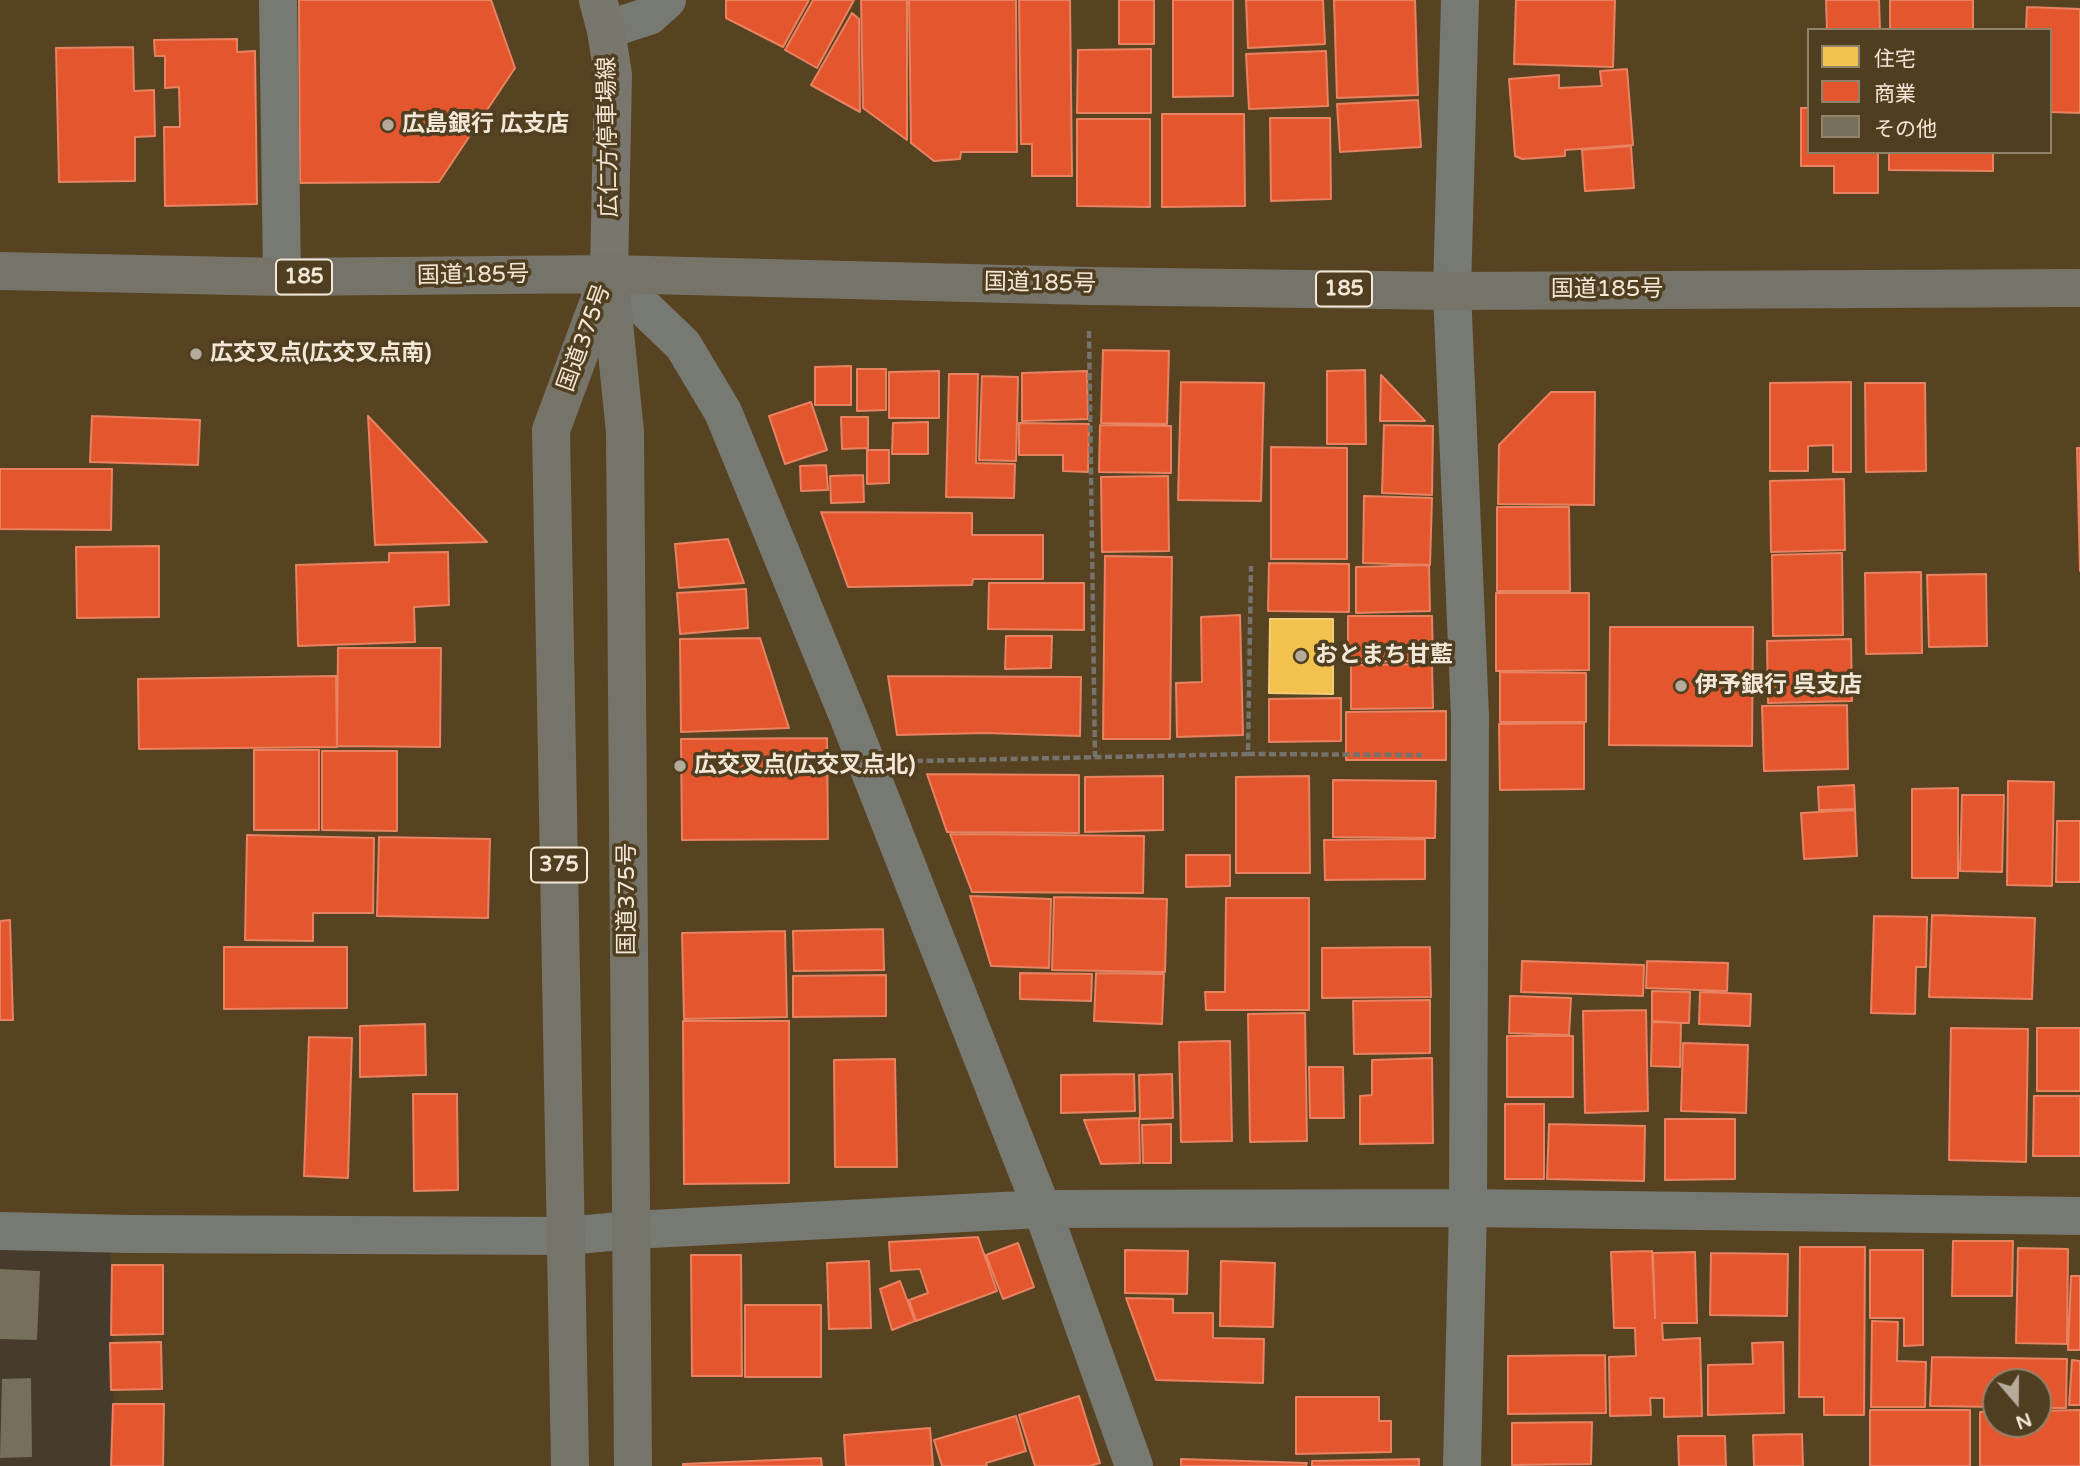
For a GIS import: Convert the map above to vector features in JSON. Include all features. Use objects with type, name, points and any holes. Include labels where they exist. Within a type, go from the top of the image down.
[{"type":"highway","name":"国道185号","points":[[0,271],[282,277],[609,275],[1452,291],[2080,288]]},
{"type":"highway","name":"国道375号","points":[[609,275],[625,432],[633,1466]]},
{"type":"highway","name":"国道375号","points":[[570,1466],[551,430],[609,275]]},
{"type":"main road","name":"広仁方停車場線","points":[[602,15],[613,75],[609,275]]},
{"type":"street","points":[[278,0],[282,277]]},
{"type":"street","points":[[602,15],[649,16],[667,0]]},
{"type":"street","points":[[1460,0],[1452,291],[1470,755],[1468,1208],[1462,1466]]},
{"type":"street","points":[[609,275],[683,345],[723,412],[866,762],[1042,1209],[1134,1466]]},
{"type":"street","points":[[0,1231],[566,1236],[631,1230],[1042,1209],[1468,1208],[2080,1216]]},
{"type":"path","points":[[1088,286],[1095,757]]},
{"type":"path","points":[[1248,754],[1251,566]]},
{"type":"path","points":[[866,762],[1248,754],[1470,755]]},
{"type":"shaded area","points":[[0,0],[2080,0],[2080,1466],[115,1466],[110,1229],[0,1224]]},
{"type":"building: 住宅","name":"おとまち甘藍","points":[[1270,619],[1333,619],[1333,694],[1269,693]]},
{"type":"building: 商業","name":"広島銀行 広支店","points":[[299,0],[491,0],[515,68],[439,182],[300,183]]},
{"type":"building: 商業","points":[[726,0],[809,0],[783,47],[726,18]]},
{"type":"building: 商業","points":[[813,0],[854,0],[817,68],[785,50]]},
{"type":"building: 商業","points":[[861,0],[907,0],[907,140],[863,108]]},
{"type":"building: 商業","points":[[909,0],[1016,0],[1017,152],[961,152],[960,159],[934,161],[911,143]]},
{"type":"building: 商業","points":[[1019,0],[1070,0],[1072,176],[1032,176],[1032,144],[1021,144]]},
{"type":"building: 商業","points":[[1119,0],[1154,0],[1154,44],[1119,44]]},
{"type":"building: 商業","points":[[1173,0],[1233,0],[1233,96],[1173,97]]},
{"type":"building: 商業","points":[[1246,0],[1323,0],[1325,44],[1248,48]]},
{"type":"building: 商業","points":[[1334,0],[1415,0],[1418,95],[1337,98]]},
{"type":"building: 商業","points":[[1516,0],[1615,0],[1613,67],[1514,64]]},
{"type":"building: 商業","points":[[1826,0],[1879,0],[1880,28],[1827,28]]},
{"type":"building: 商業","points":[[1890,0],[1973,0],[1973,28],[1890,28]]},
{"type":"building: 商業","points":[[2027,7],[2080,9],[2080,113],[2052,112],[2052,28],[2026,28]]},
{"type":"building: 商業","points":[[852,13],[859,19],[860,112],[811,85]]},
{"type":"building: 商業","points":[[237,39],[237,52],[255,51],[257,204],[165,206],[164,127],[180,127],[179,87],[165,88],[165,56],[155,56],[154,40]]},
{"type":"building: 商業","points":[[133,47],[134,91],[154,90],[155,136],[135,137],[135,181],[59,182],[56,48]]},
{"type":"building: 商業","points":[[1151,49],[1151,113],[1077,113],[1078,50]]},
{"type":"building: 商業","points":[[1326,51],[1328,106],[1249,109],[1246,54]]},
{"type":"building: 商業","points":[[1627,69],[1633,145],[1565,150],[1565,156],[1522,159],[1515,156],[1509,79],[1559,75],[1559,88],[1602,86],[1600,71]]},
{"type":"building: 商業","points":[[1418,100],[1421,147],[1340,152],[1337,104]]},
{"type":"building: 商業","points":[[1801,108],[1807,108],[1807,154],[1878,154],[1878,193],[1834,193],[1834,166],[1801,166]]},
{"type":"building: 商業","points":[[1162,114],[1244,114],[1245,206],[1162,207]]},
{"type":"building: 商業","points":[[1270,118],[1330,118],[1331,199],[1271,201]]},
{"type":"building: 商業","points":[[1077,119],[1150,119],[1150,207],[1077,206]]},
{"type":"building: 商業","points":[[1631,146],[1634,188],[1585,191],[1582,150]]},
{"type":"building: 商業","points":[[1889,154],[1993,154],[1993,171],[1889,170]]},
{"type":"building: 商業","points":[[1103,350],[1169,351],[1167,424],[1101,423]]},
{"type":"building: 商業","points":[[851,366],[851,405],[815,405],[815,367]]},
{"type":"building: 商業","points":[[857,369],[886,369],[886,410],[857,411]]},
{"type":"building: 商業","points":[[1365,370],[1366,444],[1327,444],[1327,371]]},
{"type":"building: 商業","points":[[939,371],[939,418],[889,418],[889,372]]},
{"type":"building: 商業","points":[[1087,371],[1088,419],[1022,421],[1022,373]]},
{"type":"building: 商業","points":[[949,374],[978,374],[976,463],[1015,464],[1014,498],[946,497]]},
{"type":"building: 商業","points":[[1381,375],[1425,421],[1380,421]]},
{"type":"building: 商業","points":[[982,376],[1018,377],[1016,461],[979,460]]},
{"type":"building: 商業","points":[[1181,382],[1264,383],[1261,501],[1178,500]]},
{"type":"building: 商業","points":[[1851,382],[1851,472],[1833,472],[1833,445],[1808,446],[1808,471],[1770,471],[1770,383]]},
{"type":"building: 商業","points":[[1865,383],[1925,383],[1926,471],[1866,472]]},
{"type":"building: 商業","points":[[1551,392],[1595,392],[1594,505],[1498,504],[1499,445]]},
{"type":"building: 商業","points":[[811,402],[827,450],[785,464],[769,416]]},
{"type":"building: 商業","points":[[92,416],[200,420],[198,465],[90,462]]},
{"type":"building: 商業","points":[[368,416],[487,542],[375,545]]},
{"type":"building: 商業","points":[[841,417],[868,417],[868,448],[842,449]]},
{"type":"building: 商業","points":[[928,422],[928,454],[892,454],[893,423]]},
{"type":"building: 商業","points":[[1019,423],[1089,424],[1088,472],[1063,471],[1063,455],[1019,455]]},
{"type":"building: 商業","points":[[1100,425],[1171,426],[1171,473],[1099,472]]},
{"type":"building: 商業","points":[[1384,425],[1433,426],[1432,495],[1382,493]]},
{"type":"building: 商業","points":[[1271,447],[1347,448],[1347,559],[1271,559]]},
{"type":"building: 商業","points":[[2077,448],[2080,448],[2080,571]]},
{"type":"building: 商業","points":[[867,450],[889,450],[889,483],[867,484]]},
{"type":"building: 商業","points":[[826,465],[828,490],[801,491],[800,466]]},
{"type":"building: 商業","points":[[0,469],[112,469],[111,530],[0,529]]},
{"type":"building: 商業","points":[[863,475],[864,502],[831,503],[830,476]]},
{"type":"building: 商業","points":[[1168,476],[1169,551],[1102,552],[1101,477]]},
{"type":"building: 商業","points":[[1844,479],[1845,550],[1771,552],[1770,481]]},
{"type":"building: 商業","points":[[1364,496],[1432,498],[1430,565],[1363,563]]},
{"type":"building: 商業","points":[[1497,507],[1569,507],[1570,591],[1497,591]]},
{"type":"building: 商業","points":[[821,512],[972,513],[972,535],[1043,535],[1043,579],[973,579],[972,585],[848,587]]},
{"type":"building: 商業","points":[[728,539],[744,583],[679,588],[675,544]]},
{"type":"building: 商業","points":[[159,546],[159,617],[77,618],[76,547]]},
{"type":"building: 商業","points":[[448,552],[449,605],[414,607],[415,642],[298,646],[296,565],[389,562],[389,553]]},
{"type":"building: 商業","points":[[1842,553],[1843,635],[1773,636],[1772,555]]},
{"type":"building: 商業","points":[[1105,556],[1172,557],[1170,739],[1103,739]]},
{"type":"building: 商業","points":[[1269,563],[1349,564],[1349,612],[1268,611]]},
{"type":"building: 商業","points":[[1429,565],[1430,611],[1356,613],[1356,567]]},
{"type":"building: 商業","points":[[1921,572],[1922,653],[1866,654],[1865,573]]},
{"type":"building: 商業","points":[[1986,574],[1987,646],[1929,647],[1927,575]]},
{"type":"building: 商業","points":[[989,583],[1084,583],[1084,630],[988,629]]},
{"type":"building: 商業","points":[[746,589],[748,628],[680,634],[677,593]]},
{"type":"building: 商業","points":[[1496,593],[1589,593],[1589,670],[1496,671]]},
{"type":"building: 商業","points":[[1240,615],[1243,735],[1177,737],[1176,683],[1202,682],[1201,617]]},
{"type":"building: 商業","points":[[1348,616],[1432,616],[1433,661],[1348,662]]},
{"type":"building: 商業","name":"伊予銀行 呉支店","points":[[1610,627],[1753,627],[1752,746],[1609,745]]},
{"type":"building: 商業","points":[[1006,636],[1052,636],[1051,668],[1005,669]]},
{"type":"building: 商業","points":[[760,638],[789,728],[681,732],[680,639]]},
{"type":"building: 商業","points":[[1851,639],[1852,701],[1768,703],[1767,641]]},
{"type":"building: 商業","points":[[338,648],[441,648],[440,747],[337,746]]},
{"type":"building: 商業","points":[[1432,664],[1433,708],[1351,709],[1351,665]]},
{"type":"building: 商業","points":[[1500,672],[1586,673],[1586,722],[1500,722]]},
{"type":"building: 商業","points":[[336,676],[337,747],[139,749],[138,679]]},
{"type":"building: 商業","points":[[888,676],[1081,677],[1080,736],[985,733],[897,735]]},
{"type":"building: 商業","points":[[1341,698],[1341,741],[1269,742],[1269,699]]},
{"type":"building: 商業","points":[[1847,705],[1848,769],[1764,771],[1762,706]]},
{"type":"building: 商業","points":[[1446,711],[1446,760],[1346,760],[1346,712]]},
{"type":"building: 商業","points":[[1584,723],[1584,789],[1500,790],[1499,724]]},
{"type":"building: 商業","points":[[827,738],[828,839],[682,840],[681,739]]},
{"type":"building: 商業","points":[[254,750],[319,750],[319,830],[254,830]]},
{"type":"building: 商業","points":[[322,751],[397,751],[397,831],[322,830]]},
{"type":"building: 商業","points":[[927,774],[1079,775],[1079,833],[947,832]]},
{"type":"building: 商業","points":[[1163,776],[1163,830],[1085,832],[1085,777]]},
{"type":"building: 商業","points":[[1309,776],[1310,873],[1236,873],[1236,777]]},
{"type":"building: 商業","points":[[1333,780],[1436,781],[1435,838],[1333,837]]},
{"type":"building: 商業","points":[[2008,781],[2054,782],[2052,886],[2007,885]]},
{"type":"building: 商業","points":[[1854,785],[1855,809],[1819,810],[1818,787]]},
{"type":"building: 商業","points":[[1958,788],[1958,878],[1912,878],[1912,789]]},
{"type":"building: 商業","points":[[1962,795],[2004,795],[2002,872],[1960,871]]},
{"type":"building: 商業","points":[[1855,810],[1857,856],[1804,859],[1801,813]]},
{"type":"building: 商業","points":[[2057,821],[2080,821],[2080,882],[2056,882]]},
{"type":"building: 商業","points":[[950,834],[1144,836],[1143,893],[972,892]]},
{"type":"building: 商業","points":[[247,835],[374,838],[373,913],[313,913],[313,941],[245,940]]},
{"type":"building: 商業","points":[[379,837],[490,839],[488,918],[377,916]]},
{"type":"building: 商業","points":[[1425,839],[1425,879],[1325,880],[1324,840]]},
{"type":"building: 商業","points":[[1186,855],[1230,855],[1230,886],[1186,887]]},
{"type":"building: 商業","points":[[970,896],[1051,899],[1049,968],[991,966]]},
{"type":"building: 商業","points":[[1054,897],[1167,899],[1165,972],[1052,970]]},
{"type":"building: 商業","points":[[1226,898],[1309,898],[1309,1010],[1206,1010],[1205,992],[1225,992]]},
{"type":"building: 商業","points":[[1932,915],[2035,918],[2032,999],[1929,997]]},
{"type":"building: 商業","points":[[1874,916],[1927,917],[1926,967],[1916,967],[1915,1014],[1871,1013]]},
{"type":"building: 商業","points":[[10,920],[13,1020],[0,1020],[0,921]]},
{"type":"building: 商業","points":[[883,929],[884,970],[794,971],[793,931]]},
{"type":"building: 商業","points":[[785,931],[787,1017],[684,1019],[682,933]]},
{"type":"building: 商業","points":[[224,947],[347,947],[347,1008],[224,1009]]},
{"type":"building: 商業","points":[[1430,947],[1431,997],[1322,998],[1322,948]]},
{"type":"building: 商業","points":[[1522,961],[1644,965],[1643,996],[1521,992]]},
{"type":"building: 商業","points":[[1647,961],[1728,963],[1727,991],[1646,988]]},
{"type":"building: 商業","points":[[1020,973],[1092,974],[1091,1001],[1020,999]]},
{"type":"building: 商業","points":[[1096,973],[1164,974],[1162,1024],[1094,1021]]},
{"type":"building: 商業","points":[[886,975],[886,1016],[793,1017],[793,976]]},
{"type":"building: 商業","points":[[1652,991],[1690,992],[1689,1023],[1652,1022]]},
{"type":"building: 商業","points":[[1700,992],[1751,994],[1750,1026],[1699,1024]]},
{"type":"building: 商業","points":[[1510,996],[1571,998],[1569,1035],[1509,1033]]},
{"type":"building: 商業","points":[[1430,1000],[1430,1053],[1354,1054],[1353,1001]]},
{"type":"building: 商業","points":[[1646,1010],[1648,1111],[1585,1113],[1583,1011]]},
{"type":"building: 商業","points":[[1305,1013],[1307,1141],[1250,1142],[1248,1014]]},
{"type":"building: 商業","points":[[683,1021],[789,1021],[789,1183],[684,1184]]},
{"type":"building: 商業","points":[[1652,1021],[1681,1023],[1680,1067],[1651,1066]]},
{"type":"building: 商業","points":[[425,1024],[426,1075],[360,1077],[360,1026]]},
{"type":"building: 商業","points":[[1951,1028],[2028,1029],[2026,1162],[1949,1160]]},
{"type":"building: 商業","points":[[2037,1028],[2080,1028],[2080,1091],[2037,1091]]},
{"type":"building: 商業","points":[[1507,1036],[1573,1036],[1573,1097],[1507,1097]]},
{"type":"building: 商業","points":[[309,1037],[352,1038],[348,1178],[304,1176]]},
{"type":"building: 商業","points":[[1230,1041],[1232,1141],[1181,1142],[1179,1042]]},
{"type":"building: 商業","points":[[1683,1043],[1748,1045],[1746,1113],[1681,1111]]},
{"type":"building: 商業","points":[[1432,1058],[1433,1143],[1360,1144],[1360,1096],[1372,1095],[1372,1060]]},
{"type":"building: 商業","points":[[895,1059],[897,1167],[835,1167],[834,1060]]},
{"type":"building: 商業","points":[[1309,1067],[1343,1067],[1344,1118],[1310,1118]]},
{"type":"building: 商業","points":[[1134,1074],[1135,1111],[1061,1113],[1061,1075]]},
{"type":"building: 商業","points":[[1172,1074],[1173,1118],[1140,1119],[1139,1075]]},
{"type":"building: 商業","points":[[413,1094],[457,1094],[458,1190],[414,1191]]},
{"type":"building: 商業","points":[[2034,1096],[2080,1096],[2080,1156],[2033,1156]]},
{"type":"building: 商業","points":[[1505,1104],[1544,1104],[1544,1179],[1505,1179]]},
{"type":"building: 商業","points":[[1139,1118],[1140,1163],[1101,1164],[1084,1120]]},
{"type":"building: 商業","points":[[1665,1119],[1735,1119],[1735,1179],[1665,1180]]},
{"type":"building: 商業","points":[[1171,1124],[1171,1163],[1143,1163],[1142,1125]]},
{"type":"building: 商業","points":[[1549,1124],[1645,1126],[1644,1181],[1547,1179]]},
{"type":"building: 商業","points":[[978,1237],[997,1291],[916,1321],[909,1300],[928,1293],[920,1269],[891,1271],[889,1242]]},
{"type":"building: 商業","points":[[1953,1241],[2013,1241],[2012,1296],[1952,1296]]},
{"type":"building: 商業","points":[[1018,1243],[1034,1287],[1003,1299],[986,1255]]},
{"type":"building: 商業","points":[[1800,1247],[1865,1247],[1864,1415],[1824,1415],[1824,1397],[1799,1397]]},
{"type":"building: 商業","points":[[2018,1248],[2068,1249],[2067,1344],[2016,1343]]},
{"type":"building: 商業","points":[[1125,1250],[1188,1251],[1187,1294],[1125,1293]]},
{"type":"building: 商業","points":[[1870,1250],[1923,1250],[1923,1345],[1904,1346],[1904,1318],[1870,1318]]},
{"type":"building: 商業","points":[[1652,1251],[1655,1318],[1653,1253],[1695,1252],[1697,1323],[1662,1323],[1663,1340],[1700,1338],[1702,1416],[1664,1417],[1664,1398],[1650,1398],[1651,1415],[1610,1416],[1609,1357],[1636,1356],[1635,1328],[1614,1328],[1611,1252]]},
{"type":"building: 商業","points":[[1711,1253],[1788,1254],[1787,1316],[1710,1315]]},
{"type":"building: 商業","points":[[691,1255],[741,1255],[742,1376],[692,1376]]},
{"type":"building: 商業","points":[[869,1261],[871,1328],[829,1329],[827,1263]]},
{"type":"building: 商業","points":[[1221,1261],[1275,1263],[1273,1327],[1220,1326]]},
{"type":"building: 商業","points":[[112,1265],[163,1265],[163,1334],[111,1335]]},
{"type":"building: 商業","points":[[2071,1276],[2080,1276],[2080,1350],[2068,1350]]},
{"type":"building: 商業","points":[[900,1281],[915,1321],[892,1330],[880,1289]]},
{"type":"building: 商業","points":[[1126,1298],[1173,1299],[1173,1313],[1213,1313],[1213,1338],[1264,1339],[1263,1383],[1156,1380]]},
{"type":"building: 商業","points":[[745,1305],[821,1305],[821,1377],[745,1377]]},
{"type":"building: 商業","points":[[1872,1321],[1898,1322],[1897,1361],[1926,1362],[1925,1407],[1871,1407]]},
{"type":"building: 商業","points":[[161,1342],[162,1389],[111,1390],[110,1343]]},
{"type":"building: 商業","points":[[1783,1342],[1784,1413],[1708,1415],[1708,1365],[1753,1364],[1752,1343]]},
{"type":"building: 商業","points":[[1605,1355],[1606,1413],[1508,1414],[1508,1356]]},
{"type":"building: 商業","points":[[1932,1357],[2067,1359],[2066,1408],[2052,1408],[2052,1368],[1982,1368],[1982,1407],[1930,1406]]},
{"type":"building: 商業","points":[[2072,1360],[2080,1361],[2080,1405],[2069,1405]]},
{"type":"building: 商業","points":[[1079,1396],[1100,1463],[1090,1466],[1035,1466],[1019,1415]]},
{"type":"building: 商業","points":[[1296,1397],[1379,1397],[1379,1421],[1391,1421],[1391,1452],[1296,1454]]},
{"type":"building: 商業","points":[[113,1404],[164,1404],[163,1466],[111,1466]]},
{"type":"building: 商業","points":[[1870,1410],[1970,1410],[1970,1466],[1870,1466]]},
{"type":"building: 商業","points":[[2080,1410],[2080,1466],[1980,1466],[1980,1412],[1982,1438],[2052,1438],[2052,1411]]},
{"type":"building: 商業","points":[[1016,1416],[1026,1451],[986,1463],[987,1466],[942,1466],[934,1440]]},
{"type":"building: 商業","points":[[1592,1422],[1591,1464],[1512,1465],[1512,1423]]},
{"type":"building: 商業","points":[[930,1428],[933,1466],[846,1466],[844,1435]]},
{"type":"building: 商業","points":[[1802,1434],[1803,1466],[1754,1466],[1753,1435]]},
{"type":"building: 商業","points":[[1678,1436],[1725,1436],[1726,1466],[1679,1466]]},
{"type":"building: 商業","points":[[821,1458],[822,1466],[683,1466],[683,1464]]},
{"type":"building: 商業","points":[[1181,1459],[1307,1463],[1306,1466],[1181,1466]]},
{"type":"building: 商業","points":[[1419,1459],[1419,1466],[1312,1466],[1312,1461]]},
{"type":"building: その他","points":[[0,1269],[40,1271],[37,1340],[0,1339]]},
{"type":"building: その他","points":[[31,1378],[32,1457],[0,1458],[2,1379]]},
{"type":"place","name":"広島銀行 広支店","points":[[388,125]]},
{"type":"place","name":"広交叉点(広交叉点南)","points":[[196,354]]},
{"type":"place","name":"おとまち甘藍","points":[[1301,656]]},
{"type":"place","name":"伊予銀行 呉支店","points":[[1681,686]]},
{"type":"place","name":"広交叉点(広交叉点北)","points":[[680,766]]}]
